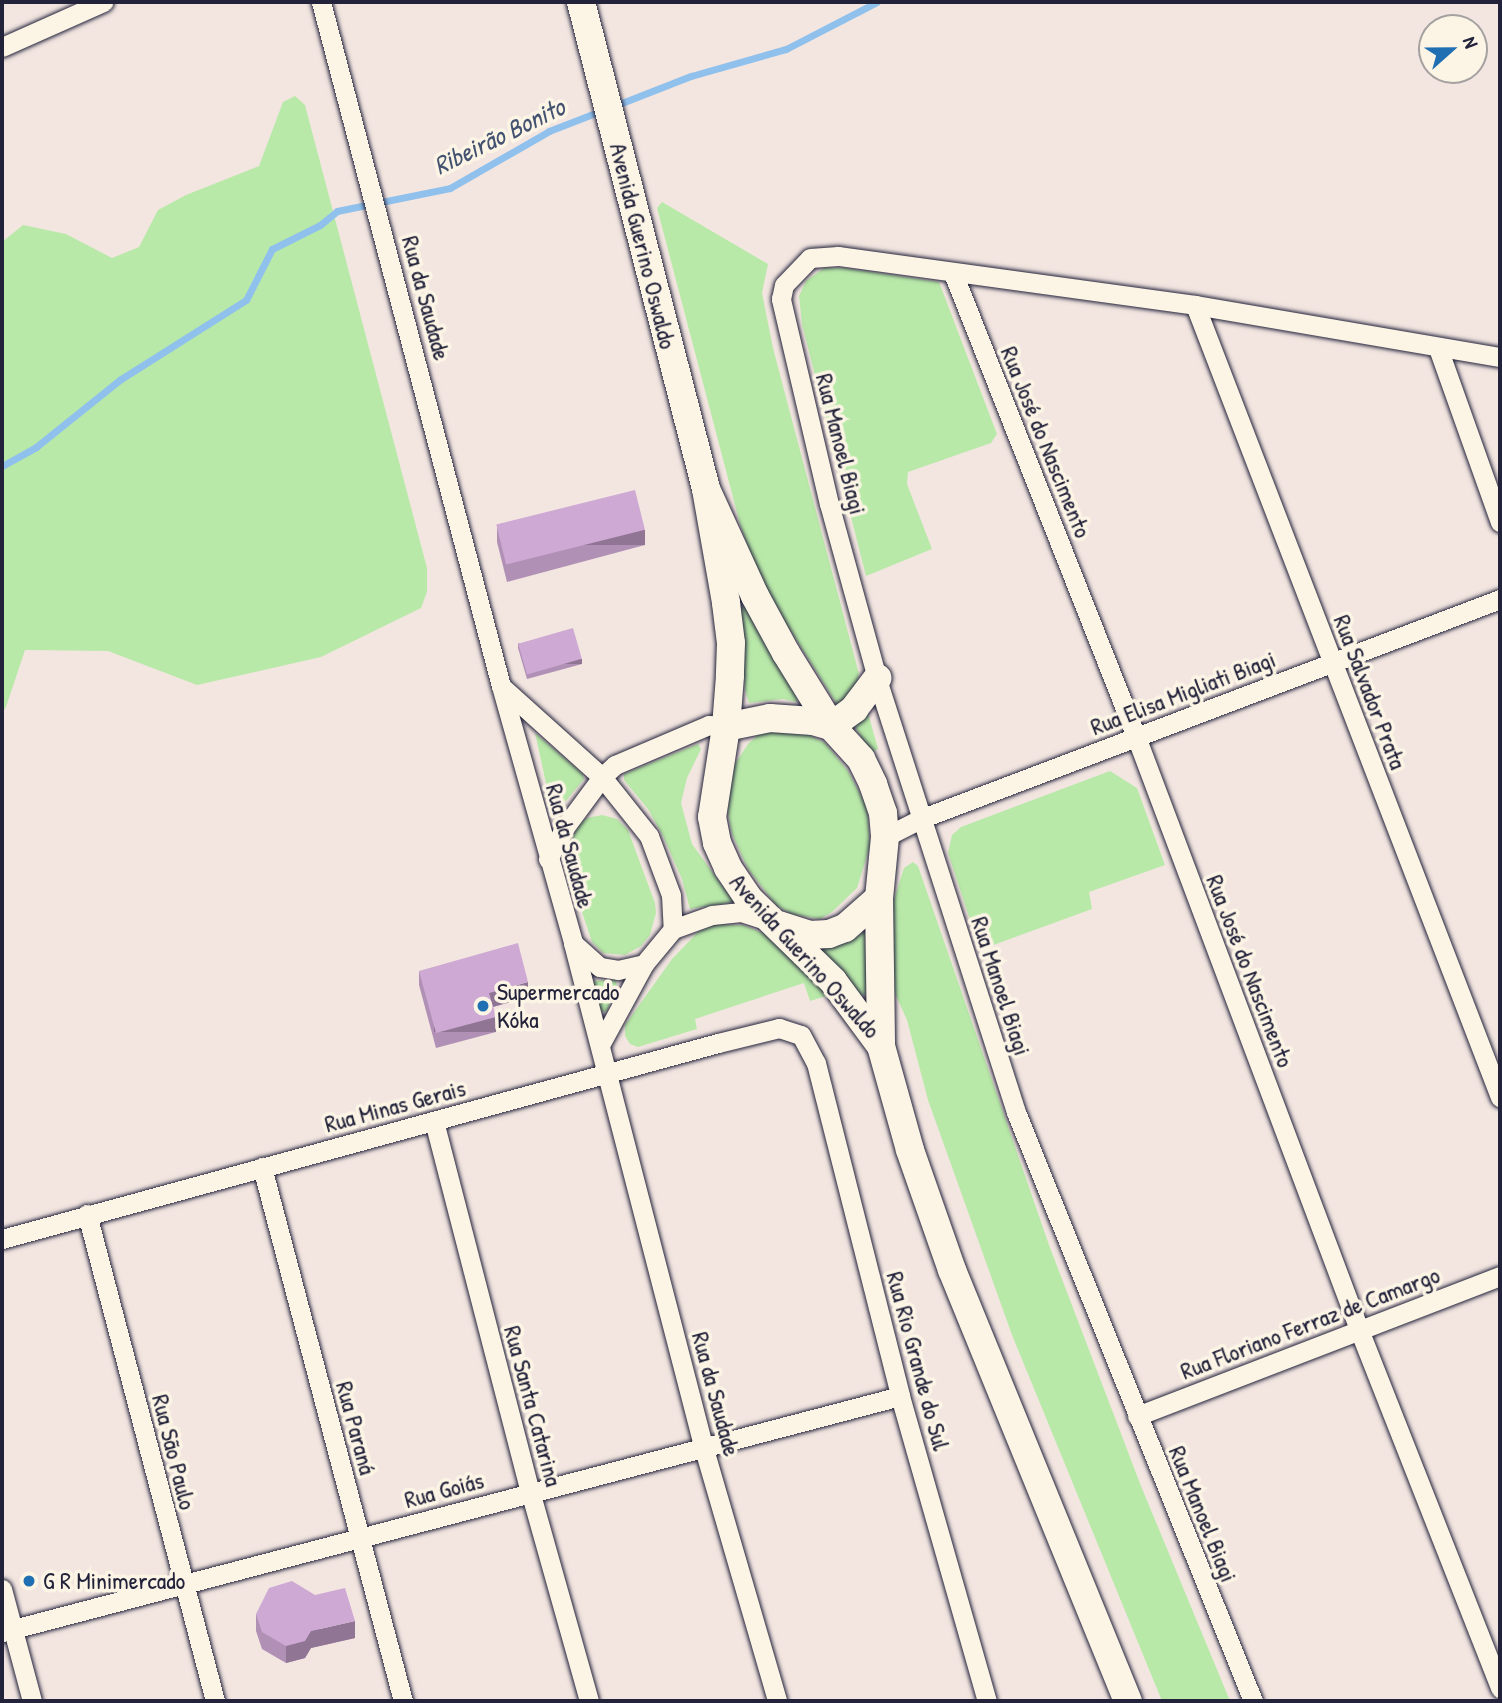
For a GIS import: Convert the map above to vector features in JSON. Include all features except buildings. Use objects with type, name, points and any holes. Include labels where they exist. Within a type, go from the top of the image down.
[{"type":"main road","name":"Avenida Guerino Oswaldo","points":[[584,13],[706,489],[731,643],[726,727],[712,807],[717,843],[728,868],[770,922],[833,981],[881,1046]]},
{"type":"main road","name":"Avenida Guerino Oswaldo","points":[[706,489],[755,596],[831,726],[860,759],[873,784],[883,813],[885,837],[879,898],[881,1046]]},
{"type":"main road","points":[[726,727],[770,718],[813,720],[831,726],[854,709],[877,678]]},
{"type":"main road","points":[[770,922],[809,935],[829,934],[845,928],[879,898]]},
{"type":"main road","points":[[881,1046],[911,1150],[952,1270],[1128,1701]]},
{"type":"street","points":[[2,47],[103,2]]},
{"type":"street","name":"Rua da Saudade","points":[[321,2],[390,253],[501,686],[573,943],[705,1450],[776,1701]]},
{"type":"street","name":"Rua Manoel Biagi","points":[[953,273],[838,256],[810,258],[798,267],[784,285],[781,299],[829,504],[877,678],[1016,1112],[1253,1701]]},
{"type":"street","points":[[953,273],[1195,305],[1500,357]]},
{"type":"street","name":"Rua José do Nascimento","points":[[953,273],[1137,738],[1360,1332],[1500,1688]]},
{"type":"street","name":"Rua Salvador Prata","points":[[1195,305],[1500,1097]]},
{"type":"street","points":[[1438,348],[1500,522]]},
{"type":"street","name":"Rua Elisa Migliati Biagi","points":[[885,837],[920,819],[1500,599]]},
{"type":"street","points":[[501,686],[602,777],[649,836],[670,895],[673,929]]},
{"type":"street","points":[[548,859],[565,827],[602,777],[615,765],[709,725],[726,727]]},
{"type":"street","points":[[600,1045],[644,964],[673,929],[712,915],[741,912],[770,922]]},
{"type":"street","points":[[573,943],[600,967],[618,970],[644,964]]},
{"type":"street","name":"Rua Minas Gerais","points":[[2,1239],[779,1028],[801,1035]]},
{"type":"street","name":"Rua Rio Grande do Sul","points":[[801,1035],[816,1063],[900,1396],[987,1701]]},
{"type":"street","name":"Rua Santa Catarina","points":[[434,1121],[530,1491],[589,1701]]},
{"type":"street","name":"Rua Paraná","points":[[262,1167],[403,1701]]},
{"type":"street","name":"Rua São Paulo","points":[[87,1214],[215,1701]]},
{"type":"street","name":"Rua Floriano Ferraz de Camargo","points":[[1137,1416],[1500,1276]]},
{"type":"street","name":"Rua Goiás","points":[[7,1630],[530,1491],[705,1450],[900,1396]]},
{"type":"street","points":[[2,1589],[7,1630],[32,1701]]},
{"type":"green space","points":[[295,96],[305,105],[427,568],[427,592],[421,608],[321,657],[197,685],[108,651],[25,650],[2,713],[2,242],[23,225],[66,234],[112,258],[139,247],[158,210],[186,195],[259,166],[283,102]]},
{"type":"green space","points":[[662,202],[768,264],[762,293],[773,348],[859,674],[854,693],[837,704],[761,584],[740,524],[657,208]]},
{"type":"green space","points":[[824,268],[844,268],[939,282],[997,434],[991,443],[908,472],[907,484],[932,549],[866,576],[802,324],[799,296],[806,281]]},
{"type":"green space","points":[[745,606],[796,695],[797,702],[783,699],[749,703],[745,690],[739,608]]},
{"type":"green space","points":[[868,713],[878,749],[871,753],[852,722]]},
{"type":"green space","points":[[772,730],[799,730],[825,743],[848,771],[867,807],[870,846],[857,888],[832,912],[820,919],[791,914],[776,905],[748,869],[732,834],[728,813],[731,770],[748,744],[759,734]]},
{"type":"green space","points":[[535,733],[583,774],[584,779],[565,802],[553,801],[549,797]]},
{"type":"green space","points":[[698,744],[701,749],[687,778],[681,803],[692,844],[734,902],[690,909],[682,879],[663,836],[648,809],[624,780],[624,774]]},
{"type":"green space","points":[[1110,771],[1137,788],[1165,865],[1089,892],[1092,909],[980,950],[948,853],[952,835],[961,827]]},
{"type":"green space","points":[[602,815],[617,819],[628,830],[655,903],[656,913],[650,935],[641,946],[625,955],[603,953],[592,942],[565,861],[568,847],[579,825],[587,818]]},
{"type":"green space","points":[[913,862],[918,866],[1049,1245],[1141,1486],[1230,1701],[1162,1701],[1012,1335],[928,1100],[907,1020],[892,987],[888,918],[904,868]]},
{"type":"green space","points":[[717,924],[743,925],[765,934],[833,994],[810,1001],[804,983],[695,1019],[697,1029],[638,1047],[630,1044],[625,1036],[625,1025],[672,959],[698,932]]},
{"type":"green space","points":[[865,931],[867,994],[860,996],[842,971],[819,948],[847,943]]},
{"type":"green space","points":[[616,980],[617,986],[607,1011],[600,1013],[591,981]]},
{"type":"waterway","name":"Ribeirão Bonito","points":[[614,106],[691,76],[786,49],[877,2]]},
{"type":"waterway","name":"Ribeirão Bonito","points":[[2,466],[36,447],[121,379],[246,300],[272,249],[320,225],[337,211],[450,188],[549,131],[603,110]]},
{"type":"place","name":"Supermercado Kóka","points":[[483,1006]]},
{"type":"place","name":"G R Minimercado","points":[[29,1581]]}]
